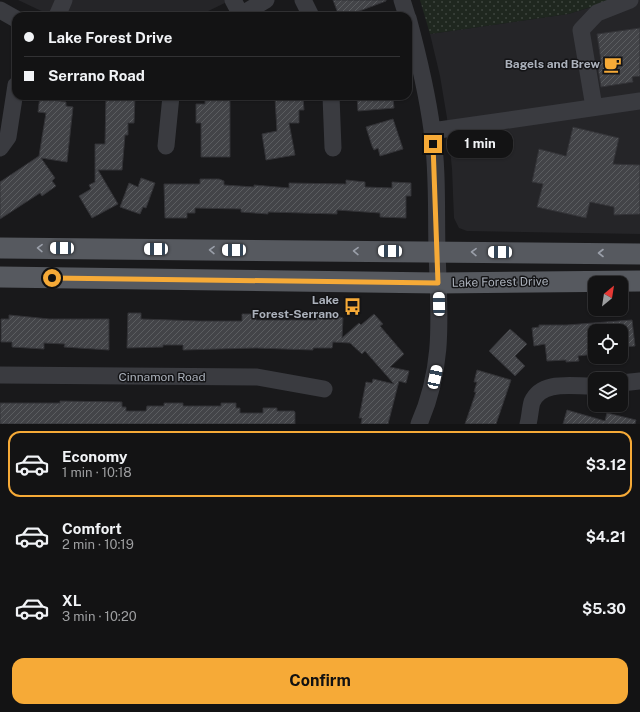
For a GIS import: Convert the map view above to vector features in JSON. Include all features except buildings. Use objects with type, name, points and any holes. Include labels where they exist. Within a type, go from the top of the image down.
[{"type":"main road","points":[[0,248],[640,254]]},
{"type":"main road","name":"Lake Forest Drive","points":[[0,277],[438,283],[640,281]]},
{"type":"street","points":[[59,12],[64,0]]},
{"type":"street","points":[[233,0],[238,12]]},
{"type":"street","points":[[246,12],[266,0]]},
{"type":"street","points":[[303,0],[309,12]]},
{"type":"street","points":[[402,0],[406,12]]},
{"type":"street","points":[[594,107],[581,30],[597,13],[630,0]]},
{"type":"street","points":[[0,10],[12,17]]},
{"type":"street","points":[[412,34],[424,83],[432,131],[436,170],[439,336],[438,365],[432,389],[419,424]]},
{"type":"street","points":[[0,148],[8,137],[14,100]]},
{"type":"street","points":[[166,146],[171,100]]},
{"type":"street","points":[[331,100],[333,148]]},
{"type":"street","points":[[432,131],[640,101]]},
{"type":"street","name":"Cinnamon Road","points":[[0,375],[258,378],[324,389]]},
{"type":"street","points":[[628,383],[640,382]]},
{"type":"street","points":[[528,424],[532,402],[539,393],[549,387],[588,386]]},
{"type":"shaded area","points":[[18,0],[231,0],[206,12],[44,12]]},
{"type":"shaded area","points":[[420,0],[615,0],[568,14],[430,34]]},
{"type":"shaded area","points":[[615,0],[640,0],[640,234],[467,231],[459,228],[454,218],[452,169],[447,118],[440,76],[430,34],[568,14]]},
{"type":"place","name":"Bagels and Brew","points":[[613,64]]},
{"type":"place","name":"Lake Forest-Serrano","points":[[352,307]]},
{"type":"route","points":[[52,278],[438,283],[436,170],[433,144]]}]
